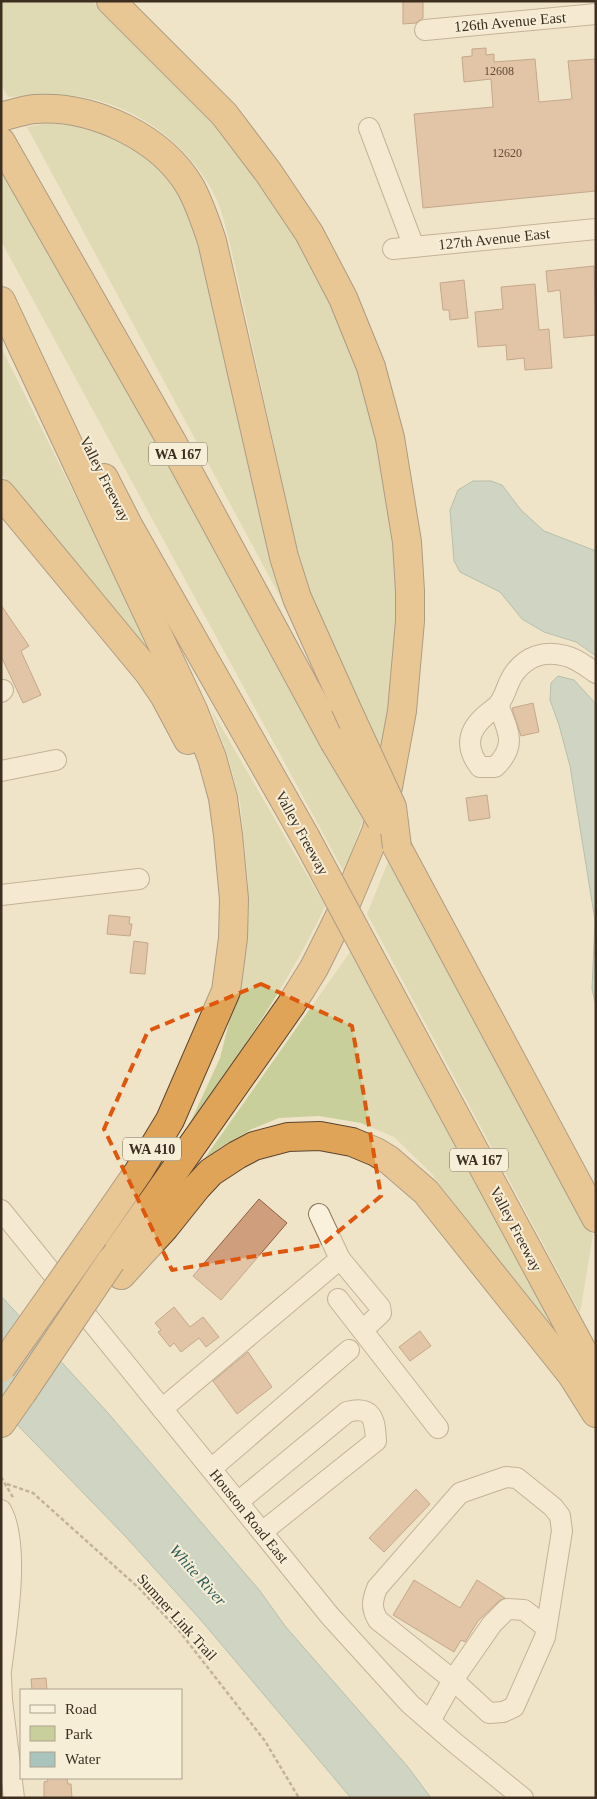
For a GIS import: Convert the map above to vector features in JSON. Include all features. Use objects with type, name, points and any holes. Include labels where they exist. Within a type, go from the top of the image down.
[{"type":"highway","points":[[1,1423],[22,1393],[75,1334],[116,1268],[314,968],[347,901],[376,832],[388,787],[402,711],[410,621],[407,542],[390,438],[371,367],[343,298],[309,233],[268,172],[224,114],[111,1]]},
{"type":"highway","points":[[1,117],[34,109],[64,110],[97,117],[128,130],[152,146],[173,164],[190,187],[203,214],[212,241],[284,557],[297,598],[392,807],[397,847]]},
{"type":"highway","name":"WA 167","points":[[1,142],[172,442],[334,741],[397,847],[591,1210]]},
{"type":"highway","name":"Valley Freeway","points":[[1,294],[64,399],[129,527],[306,838],[578,1344],[584,1375]]},
{"type":"highway","points":[[1,300],[193,710],[212,758],[223,798],[234,899],[233,938],[226,991],[199,1055]]},
{"type":"highway","points":[[1,494],[148,673],[164,695],[194,754],[208,800],[220,898],[214,990],[204,1020],[199,1055]]},
{"type":"highway","name":"WA 410","points":[[1,1368],[139,1171],[170,1120],[199,1055]]},
{"type":"highway","points":[[116,1268],[165,1227],[212,1172],[236,1155],[254,1146],[288,1137],[320,1136],[352,1142],[390,1160],[426,1192],[584,1375],[596,1413]]},
{"type":"street","name":"126th Avenue East","points":[[425,30],[539,10],[596,14]]},
{"type":"street","points":[[369,128],[414,247]]},
{"type":"street","name":"127th Avenue East","points":[[393,250],[596,229]]},
{"type":"street","points":[[498,705],[512,675],[526,660],[538,654],[567,656],[596,673]]},
{"type":"street","points":[[1,771],[56,760]]},
{"type":"street","points":[[1,895],[139,879]]},
{"type":"street","name":"Houston Road East","points":[[1,1210],[330,1616],[410,1704],[455,1744],[523,1798]]},
{"type":"street","points":[[319,1214],[340,1259],[380,1307],[381,1313],[363,1330]]},
{"type":"street","points":[[162,1409],[340,1259]]},
{"type":"street","points":[[338,1299],[438,1428]]},
{"type":"street","points":[[210,1469],[349,1350]]},
{"type":"street","points":[[238,1502],[347,1412],[358,1409],[367,1412],[375,1421],[376,1441],[262,1532]]},
{"type":"street","points":[[506,1477],[517,1478],[553,1507],[560,1516],[562,1531],[545,1637],[514,1707],[503,1712],[489,1713],[453,1680],[378,1620],[373,1611],[372,1602],[377,1588],[460,1493],[506,1477]]},
{"type":"street","points":[[1,1510],[8,1524],[12,1546],[1,1671]]},
{"type":"street","points":[[430,1722],[453,1680],[492,1624],[507,1609],[524,1610],[546,1627]]},
{"type":"street","points":[[1,1676],[2,1700],[14,1798]]},
{"type":"path","name":"Sumner Link Trail","points":[[6,1484],[33,1493],[140,1589],[180,1632],[265,1741],[299,1798]]},
{"type":"highlighted area","points":[[261,984],[352,1026],[381,1196],[322,1245],[172,1270],[104,1129],[148,1031]]},
{"type":"green space","points":[[1,1],[92,1],[196,101],[247,158],[311,260],[359,368],[376,424],[394,541],[396,604],[394,663],[388,715],[380,752],[308,589],[296,545],[230,244],[217,200],[195,164],[180,148],[165,134],[128,112],[109,104],[78,96],[8,97],[1,84]]},
{"type":"green space","points":[[48,123],[86,128],[103,133],[133,148],[160,171],[189,209],[202,246],[291,617],[27,127]]},
{"type":"green space","points":[[1,155],[364,817],[344,872],[1,241]]},
{"type":"green space","points":[[1,347],[122,590],[158,668],[66,550],[1,474]]},
{"type":"green space","points":[[211,709],[325,906],[277,994],[185,1134],[220,1058],[243,958],[248,920],[248,882],[240,802],[229,760]]},
{"type":"green space","points":[[388,862],[593,1235],[580,1313],[367,914]]},
{"type":"green space","points":[[350,952],[564,1342],[520,1289],[431,1173],[394,1137],[361,1123],[319,1116],[279,1118],[252,1129],[221,1147],[202,1162]]},
{"type":"water","points":[[473,481],[491,481],[502,485],[521,510],[544,531],[596,551],[596,656],[576,642],[544,632],[522,619],[500,592],[460,572],[454,561],[450,510],[458,490]]},
{"type":"water","points":[[558,676],[574,680],[596,704],[596,1006],[592,989],[595,920],[570,766],[550,700],[551,683]]},
{"type":"water","name":"White River","points":[[1,1296],[108,1413],[260,1591],[285,1626],[408,1767],[431,1798],[351,1798],[200,1619],[126,1537],[1,1408]]},
{"type":"building","points":[[403,1],[423,1],[423,18],[416,23],[403,24]]},
{"type":"building","points":[[486,48],[486,55],[494,54],[494,62],[535,59],[539,102],[572,99],[568,61],[596,59],[596,191],[423,208],[414,114],[493,107],[491,79],[464,82],[462,57],[472,56],[472,49]]},
{"type":"building","points":[[594,266],[596,335],[564,338],[560,290],[548,292],[546,271]]},
{"type":"building","points":[[464,280],[468,318],[450,320],[449,310],[443,310],[440,283]]},
{"type":"building","points":[[535,284],[539,330],[549,329],[552,368],[525,370],[524,358],[507,360],[506,345],[478,347],[475,312],[503,309],[501,287]]},
{"type":"building","points":[[1,605],[29,646],[21,651],[41,695],[23,703],[1,656]]},
{"type":"building","points":[[533,703],[539,732],[521,736],[512,708]]},
{"type":"building","points":[[487,795],[490,818],[469,821],[466,798]]},
{"type":"building","points":[[109,915],[130,917],[129,924],[132,924],[130,936],[107,934]]},
{"type":"building","points":[[134,941],[148,943],[145,974],[130,973]]},
{"type":"building","points":[[259,1199],[287,1223],[221,1300],[193,1276]]},
{"type":"building","points":[[174,1307],[190,1327],[203,1317],[219,1337],[206,1347],[199,1338],[181,1352],[174,1343],[170,1347],[158,1332],[161,1330],[155,1323]]},
{"type":"building","points":[[420,1331],[431,1346],[410,1361],[399,1347]]},
{"type":"building","points":[[248,1352],[272,1387],[237,1414],[213,1381]]},
{"type":"building","points":[[416,1489],[430,1504],[384,1552],[369,1538]]},
{"type":"building","points":[[414,1580],[460,1608],[477,1580],[505,1598],[499,1601],[478,1621],[465,1642],[461,1640],[454,1652],[393,1615]]},
{"type":"building","points":[[46,1678],[47,1689],[32,1689],[31,1679]]},
{"type":"building","points":[[47,1779],[67,1779],[68,1784],[71,1784],[72,1798],[44,1798],[44,1782],[48,1781]]}]
